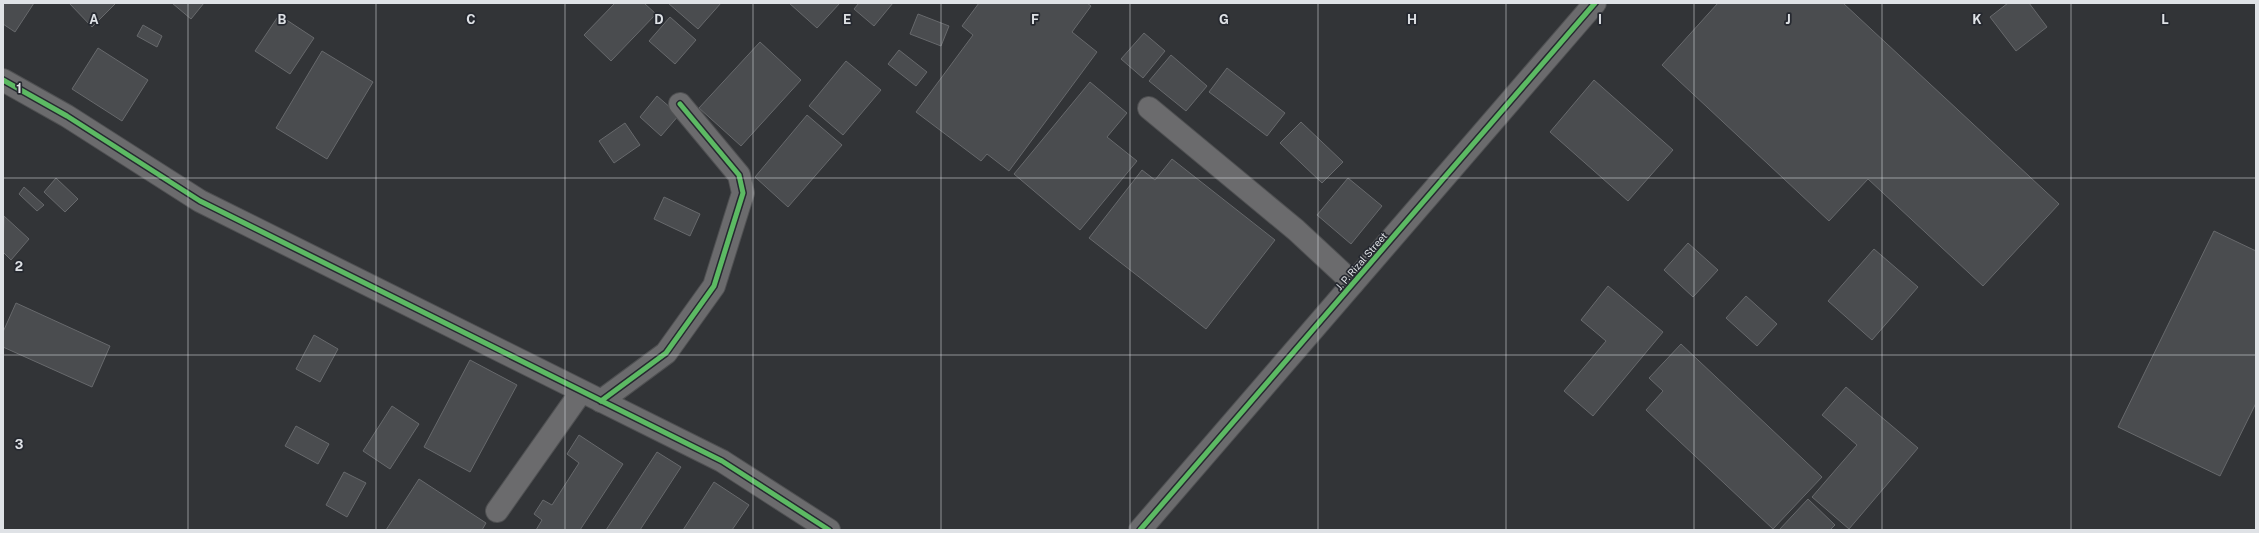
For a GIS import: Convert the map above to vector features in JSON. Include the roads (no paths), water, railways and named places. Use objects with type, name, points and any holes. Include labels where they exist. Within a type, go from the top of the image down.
[{"type":"street","name":"J. P. Rizal Street","points":[[1140,530],[1595,3]]},
{"type":"street","points":[[3,80],[67,116],[200,201],[722,461],[829,530]]},
{"type":"street","points":[[601,401],[666,353],[714,286],[743,193],[739,176],[680,104]]},
{"type":"street","points":[[1149,108],[1296,230],[1353,283]]},
{"type":"street","points":[[497,511],[581,392]]}]
